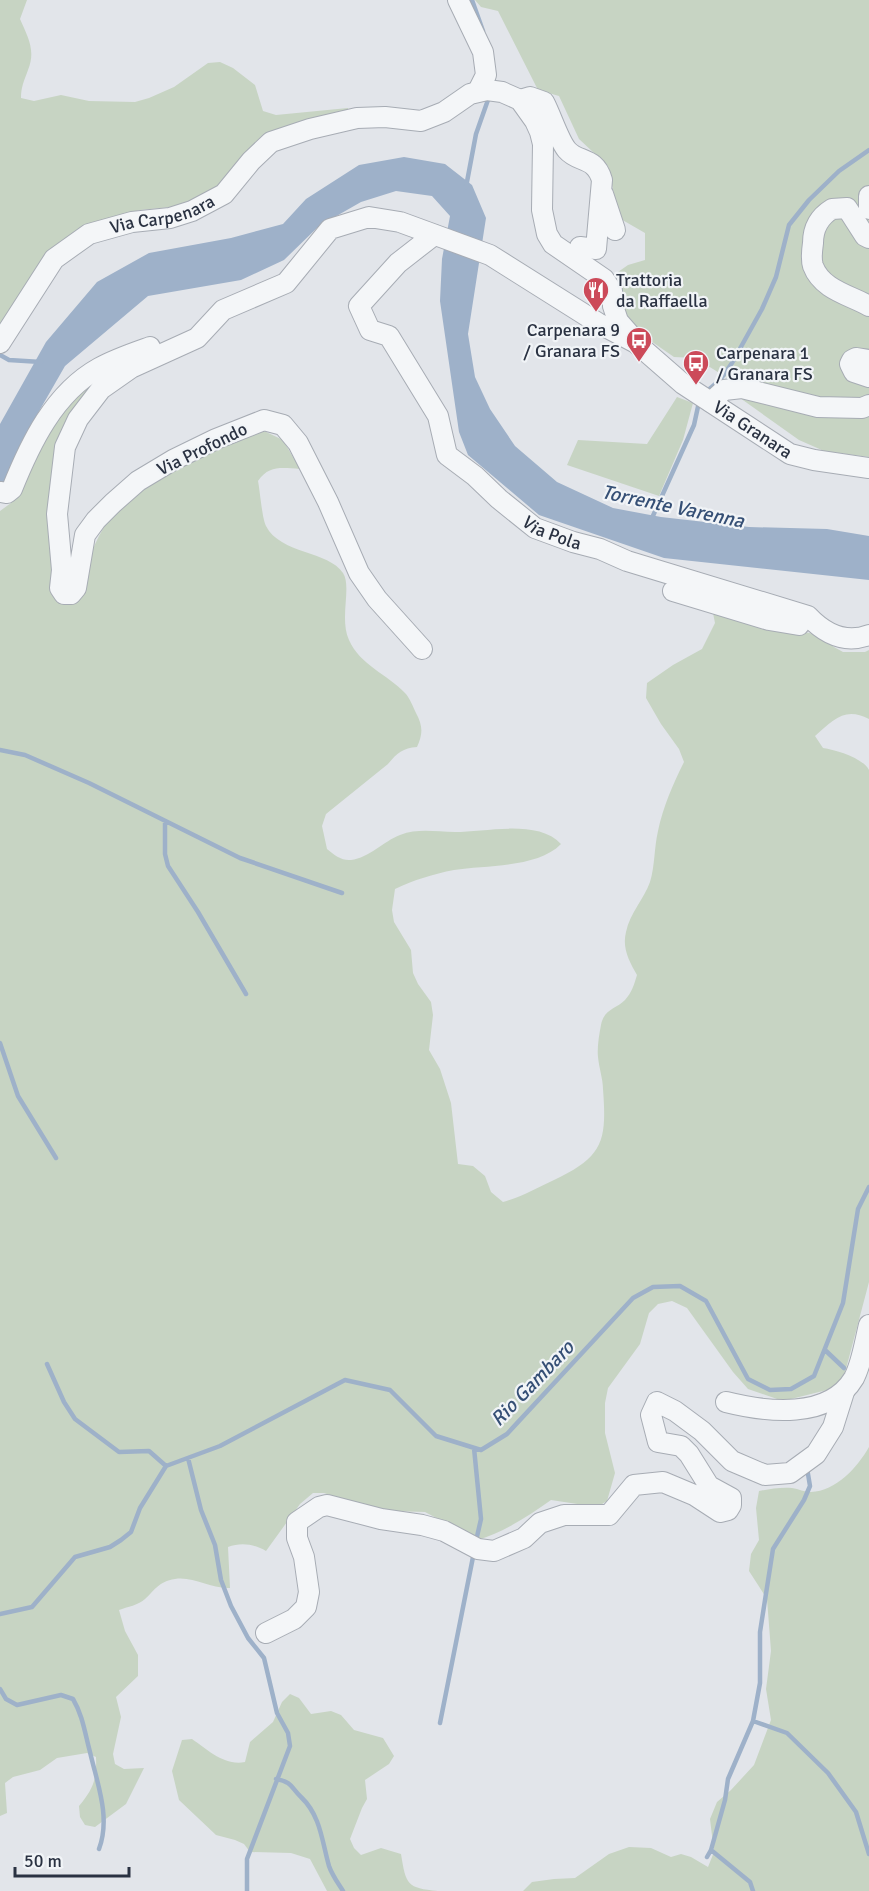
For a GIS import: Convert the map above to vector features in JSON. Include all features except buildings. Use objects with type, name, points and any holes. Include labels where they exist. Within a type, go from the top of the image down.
[{"type":"street","points":[[458,0],[483,52],[486,75],[497,93],[540,132],[543,157],[542,210],[547,234],[553,244],[604,279],[612,291],[613,306],[618,321],[636,343]]},
{"type":"street","points":[[497,93],[530,97],[544,102],[567,151],[590,163],[599,171],[602,180],[596,249],[580,247]]},
{"type":"street","name":"Via Carpenara","points":[[0,343],[54,259],[89,234],[132,222],[170,218],[192,211],[224,194],[251,161],[271,142],[310,129],[357,118],[385,117],[421,121],[497,93]]},
{"type":"street","points":[[601,189],[615,230]]},
{"type":"street","points":[[869,196],[869,209]]},
{"type":"street","points":[[869,238],[865,236],[847,208],[832,209],[818,222],[813,231],[812,265],[817,274],[830,286],[869,306]]},
{"type":"street","name":"Via Granara","points":[[310,252],[330,229],[369,218],[400,222],[490,255],[598,323],[636,343],[683,384],[790,454],[869,468]]},
{"type":"street","name":"Via Pola","points":[[434,235],[398,263],[359,306],[370,330],[389,336],[438,416],[447,455],[535,528],[600,549],[627,561],[808,616],[820,629]]},
{"type":"street","name":"Via Profondo","points":[[310,252],[286,283],[223,310],[197,338],[132,368],[101,389],[78,419],[65,447],[57,514],[62,570],[60,588],[63,594],[71,594],[76,588],[86,536],[96,520],[138,481],[172,460],[264,420],[283,425],[298,443],[328,502],[359,573],[377,599],[422,649]]},
{"type":"street","name":"Via Profondo","points":[[4,492],[12,489],[33,441],[64,396],[80,380],[120,357],[167,341],[216,318]]},
{"type":"street","points":[[869,360],[856,358],[850,364],[854,372],[869,377]]},
{"type":"street","points":[[711,402],[724,390],[742,388],[818,407],[862,408],[869,405]]},
{"type":"street","name":"Via Pola","points":[[673,591],[769,620],[820,629],[838,638],[861,638],[869,635]]},
{"type":"street","points":[[266,1633],[294,1619],[306,1607],[309,1593],[304,1557],[297,1538],[297,1522],[319,1507],[327,1505],[381,1519],[422,1525],[444,1531],[478,1549],[494,1551],[524,1538],[540,1523],[564,1515],[609,1515],[634,1485],[663,1482],[694,1495],[720,1512],[728,1510],[731,1498],[709,1486],[689,1454],[681,1446],[658,1442],[651,1415],[657,1402],[675,1411],[702,1431],[732,1461],[765,1475],[790,1473],[816,1454],[833,1427],[844,1392],[855,1376],[869,1325]]},
{"type":"street","points":[[726,1402],[756,1410],[797,1410],[817,1405],[844,1392]]},
{"type":"green space","points":[[0,0],[27,0],[20,19],[30,44],[31,57],[21,98],[34,101],[61,95],[89,101],[135,102],[174,87],[208,63],[220,62],[233,68],[255,85],[263,111],[276,115],[348,108],[348,113],[285,127],[267,136],[220,186],[181,206],[140,210],[87,225],[66,238],[47,256],[0,330]]},
{"type":"green space","points":[[475,0],[869,0],[869,457],[824,451],[799,440],[740,398],[726,377],[695,358],[674,357],[645,337],[626,316],[618,285],[618,272],[628,265],[645,260],[645,233],[619,218],[608,166],[579,139],[559,96],[538,90],[498,11],[481,7]]},
{"type":"green space","points":[[105,371],[57,451],[50,486],[52,589],[68,604],[77,600],[91,554],[104,527],[118,509],[155,480],[221,447],[264,431],[283,440],[300,469],[271,470],[258,481],[266,526],[282,542],[327,560],[343,573],[346,586],[345,622],[349,640],[360,656],[407,695],[421,726],[417,747],[397,754],[388,764],[326,814],[322,826],[327,849],[341,859],[351,860],[358,859],[407,833],[511,829],[539,832],[551,836],[561,844],[551,852],[525,861],[431,875],[395,889],[392,910],[394,922],[411,950],[413,973],[418,984],[431,1002],[433,1015],[429,1050],[440,1069],[451,1103],[458,1164],[473,1166],[485,1176],[491,1192],[503,1202],[535,1189],[583,1164],[598,1146],[602,1135],[603,1085],[598,1053],[601,1025],[608,1012],[627,997],[635,982],[637,975],[626,949],[626,932],[650,882],[660,822],[684,762],[679,749],[646,698],[647,683],[702,649],[715,623],[713,613],[819,635],[843,652],[869,650],[869,719],[861,715],[846,714],[834,720],[815,736],[823,748],[855,758],[869,770],[869,1282],[843,1380],[835,1388],[783,1401],[748,1389],[687,1308],[672,1301],[658,1304],[649,1313],[640,1344],[608,1388],[605,1403],[605,1433],[615,1473],[607,1501],[597,1507],[551,1500],[507,1528],[478,1540],[425,1512],[392,1511],[356,1504],[324,1493],[313,1493],[300,1504],[266,1551],[247,1544],[228,1547],[230,1588],[216,1587],[189,1579],[169,1580],[161,1584],[140,1603],[119,1610],[125,1631],[138,1655],[138,1676],[116,1697],[121,1717],[113,1754],[115,1764],[124,1769],[144,1768],[126,1804],[95,1827],[85,1825],[80,1817],[79,1806],[91,1789],[96,1772],[96,1757],[87,1753],[57,1758],[40,1770],[13,1777],[5,1783],[7,1813],[0,1816],[0,511],[11,503],[55,417]]},
{"type":"green space","points":[[677,397],[693,403],[683,440],[659,496],[567,465],[578,440],[647,444]]},
{"type":"green space","points":[[869,1447],[869,1891],[523,1891],[532,1882],[575,1878],[609,1854],[629,1847],[651,1848],[671,1857],[681,1854],[708,1867],[714,1852],[710,1819],[717,1802],[754,1765],[771,1720],[766,1689],[771,1651],[767,1599],[749,1571],[751,1554],[759,1540],[756,1508],[759,1491],[795,1488],[811,1492],[829,1488],[852,1470]]},
{"type":"green space","points":[[290,1694],[299,1698],[311,1714],[331,1711],[341,1715],[354,1730],[383,1738],[394,1756],[389,1764],[365,1780],[367,1799],[350,1839],[354,1848],[361,1855],[381,1848],[401,1854],[410,1883],[420,1888],[438,1891],[327,1891],[310,1859],[291,1853],[250,1852],[244,1844],[216,1835],[179,1800],[172,1771],[182,1740],[192,1739],[210,1752],[230,1762],[245,1762],[250,1742],[273,1722],[282,1702]]},
{"type":"water","points":[[404,157],[445,164],[472,185],[486,218],[468,334],[475,377],[490,409],[515,446],[557,482],[613,508],[661,517],[749,527],[827,529],[869,536],[869,580],[664,558],[539,515],[468,455],[459,432],[440,301],[442,259],[450,216],[432,196],[396,191],[361,202],[319,226],[284,260],[241,280],[148,296],[65,366],[22,441],[0,495],[0,424],[46,342],[97,282],[149,253],[231,238],[283,224],[306,199],[359,165]]},
{"type":"waterway","points":[[472,0],[483,31]]},
{"type":"waterway","points":[[466,187],[476,134],[489,97]]},
{"type":"waterway","points":[[706,392],[720,380],[732,363],[762,309],[776,277],[789,225],[809,200],[839,171],[869,150]]},
{"type":"waterway","points":[[0,355],[9,360],[41,362]]},
{"type":"waterway","name":"Torrente Varenna","points":[[652,518],[694,425],[699,402]]},
{"type":"waterway","points":[[0,750],[25,755],[89,783],[240,858],[342,893]]},
{"type":"waterway","points":[[165,821],[165,854],[168,866],[246,994]]},
{"type":"waterway","points":[[0,1043],[18,1096],[56,1158]]},
{"type":"waterway","name":"Rio Gambaro","points":[[0,1614],[32,1607],[75,1557],[110,1547],[131,1532],[140,1508],[166,1466],[220,1446],[345,1380],[390,1390],[436,1436],[481,1450],[507,1434],[633,1298],[653,1287],[680,1286],[706,1301],[748,1379],[770,1390],[791,1389],[814,1376],[843,1303],[858,1209],[869,1187]]},
{"type":"waterway","points":[[825,1350],[844,1368]]},
{"type":"waterway","points":[[47,1364],[64,1402],[75,1419],[119,1452],[149,1451],[166,1466]]},
{"type":"waterway","points":[[474,1448],[481,1519],[476,1541]]},
{"type":"waterway","points":[[188,1458],[201,1510],[215,1545],[221,1580],[231,1606],[248,1638],[264,1658],[277,1713],[288,1733],[290,1746],[247,1859],[247,1891]]},
{"type":"waterway","points":[[707,1857],[725,1800],[728,1779],[753,1721],[760,1683],[760,1632],[773,1549],[804,1500],[810,1486],[807,1468]]},
{"type":"waterway","points":[[440,1723],[474,1552]]},
{"type":"waterway","points":[[0,1689],[6,1699],[17,1705],[61,1695],[73,1699],[83,1725],[102,1800],[104,1825],[99,1849]]},
{"type":"waterway","points":[[753,1721],[787,1733],[828,1773],[856,1812],[869,1854]]},
{"type":"waterway","points":[[276,1779],[291,1786],[313,1812],[330,1869],[343,1891]]},
{"type":"waterway","points":[[711,1850],[750,1882],[753,1891]]},
{"type":"place","name":"Trattoria da Raffaella","points":[[596,313]]},
{"type":"place","name":"Carpenara 9 / Granara FS","points":[[639,363]]},
{"type":"place","name":"Carpenara 1 / Granara FS","points":[[696,386]]}]
